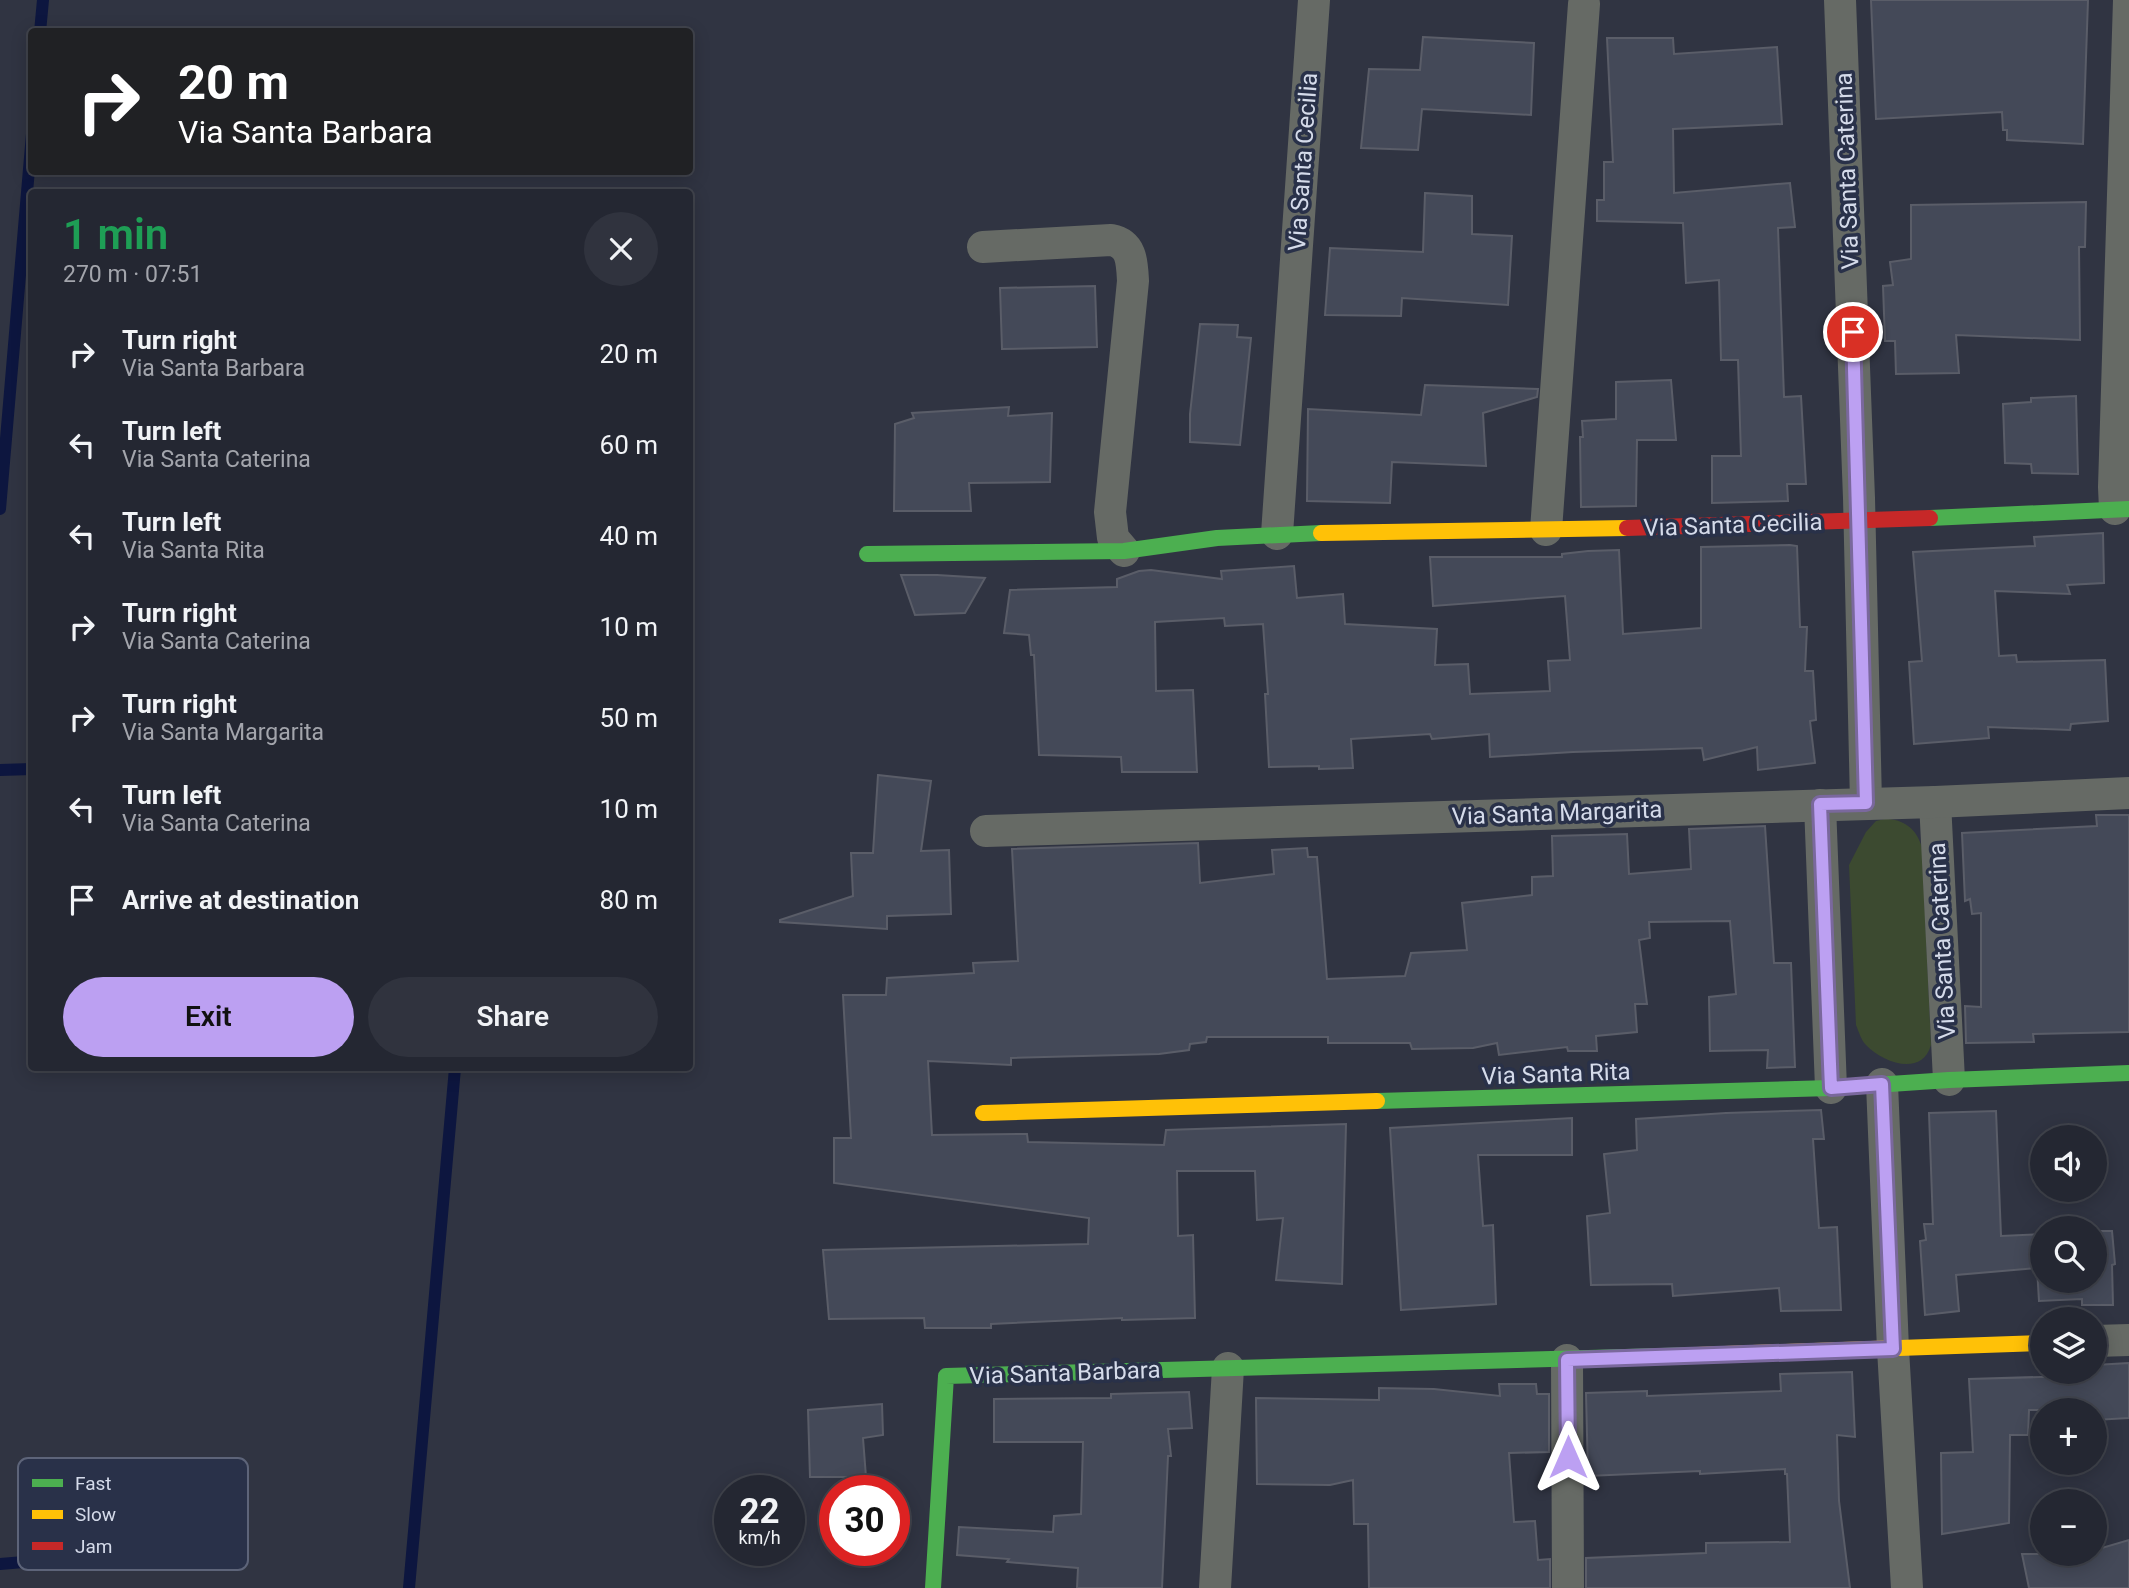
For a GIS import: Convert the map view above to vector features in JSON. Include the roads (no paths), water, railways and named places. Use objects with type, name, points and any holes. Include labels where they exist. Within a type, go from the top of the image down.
[{"type":"street","name":"Via Santa Cecilia","points":[[1277,534],[1314,0]]},
{"type":"street","name":"Via Santa Caterina","points":[[1840,0],[1859,521],[1866,803]]},
{"type":"street","points":[[2122,509],[2114,487],[2129,0]]},
{"type":"street","points":[[1546,530],[1584,4]]},
{"type":"street","points":[[983,247],[1111,240],[1121,242],[1129,251],[1133,281],[1110,512],[1113,538],[1124,551]]},
{"type":"street","name":"Via Santa Cecilia","points":[[867,554],[1124,551],[1217,538],[1277,534],[1859,521],[2122,509]]},
{"type":"street","name":"Via Santa Margarita","points":[[986,831],[1935,802],[2129,793]]},
{"type":"street","name":"Via Santa Caterina","points":[[1935,802],[1949,1080]]},
{"type":"street","points":[[1820,804],[1831,1088]]},
{"type":"street","name":"Via Santa Rita","points":[[983,1113],[1831,1088],[2129,1073]]},
{"type":"street","points":[[1882,1084],[1893,1349],[1907,1588]]},
{"type":"street","points":[[2107,1341],[2129,1340]]},
{"type":"street","name":"Via Santa Barbara","points":[[933,1588],[946,1376],[1567,1360],[2030,1343]]},
{"type":"street","points":[[1567,1360],[1568,1588]]},
{"type":"street","points":[[1215,1588],[1227,1368]]},
{"type":"waterway","points":[[40,28],[43,0]]},
{"type":"waterway","points":[[0,509],[29,175]]},
{"type":"waterway","points":[[0,770],[28,769]]},
{"type":"waterway","points":[[409,1588],[455,1071]]},
{"type":"waterway","points":[[0,1564],[18,1562]]}]
